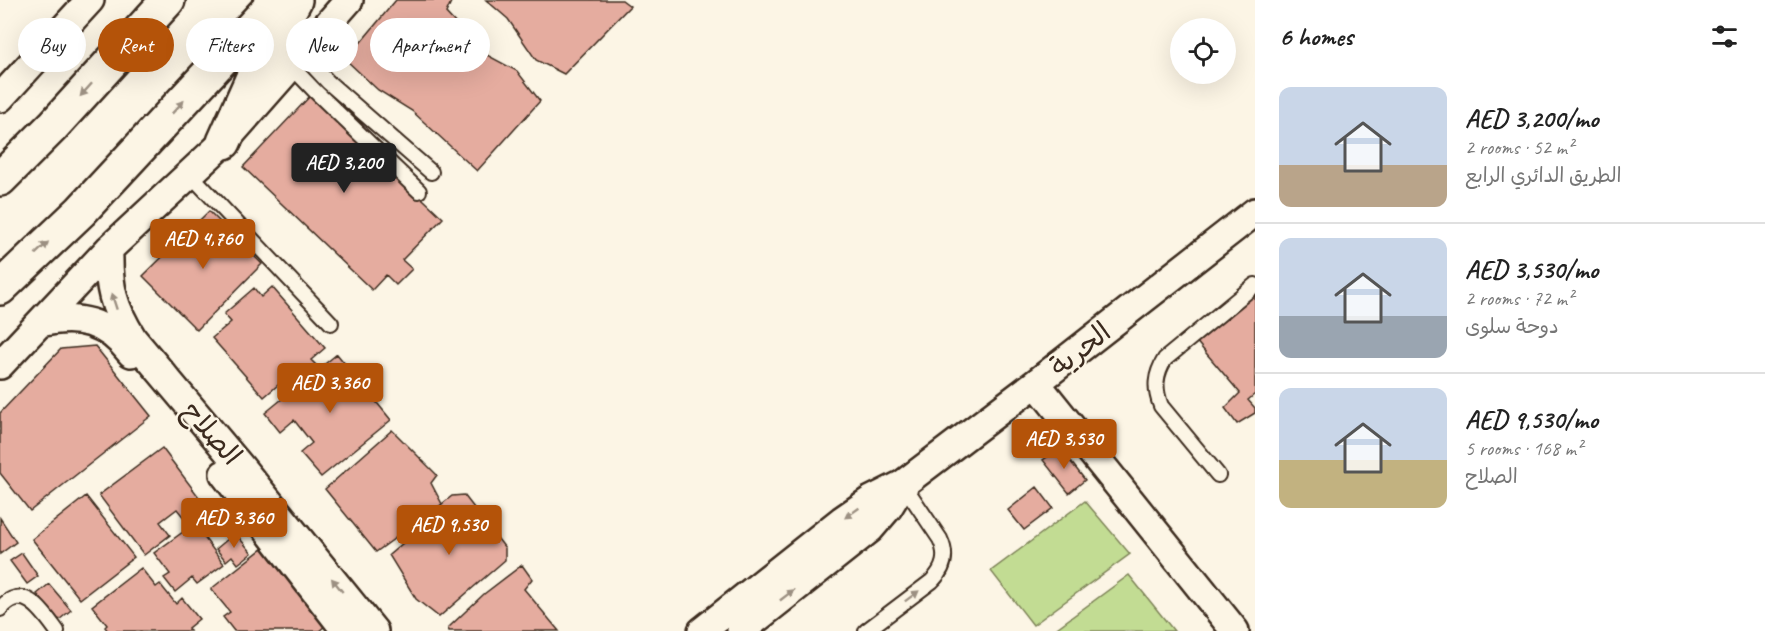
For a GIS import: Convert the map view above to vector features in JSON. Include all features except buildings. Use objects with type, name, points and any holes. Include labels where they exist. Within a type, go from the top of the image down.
[{"type":"main road","points":[[0,178],[53,126],[168,0]]},
{"type":"main road","points":[[0,288],[81,211],[277,0]]},
{"type":"main road","points":[[224,142],[254,75],[296,0]]},
{"type":"street","points":[[2,95],[90,0]]},
{"type":"street","points":[[333,18],[349,0]]},
{"type":"street","points":[[0,365],[109,249],[224,142],[286,72]]},
{"type":"street","name":"الحرية","points":[[702,631],[842,520],[871,500],[903,484],[1255,212]]},
{"type":"street","name":"الصلاح","points":[[109,249],[108,273],[112,297],[120,319],[157,378],[286,555],[346,631]]},
{"type":"street","name":"الصلاح","points":[[40,323],[57,319],[76,319],[94,323],[110,332],[124,344],[240,466],[374,631]]},
{"type":"street","points":[[1036,383],[1235,631]]},
{"type":"street","name":"الحرية","points":[[741,631],[870,529],[888,508],[903,484]]},
{"type":"lane","points":[[304,72],[315,91],[419,191]]},
{"type":"lane","points":[[314,72],[431,172]]},
{"type":"lane","points":[[191,175],[331,323]]},
{"type":"lane","points":[[1218,474],[1161,406],[1156,394],[1158,369],[1165,359],[1255,285]]},
{"type":"lane","points":[[866,631],[932,581],[943,566],[945,557],[940,539],[903,484]]},
{"type":"lane","points":[[0,609],[10,600],[21,598],[32,601],[41,608],[57,631]]},
{"type":"green space","points":[[1085,501],[1130,554],[1033,625],[991,571]]},
{"type":"green space","points":[[1129,575],[1174,631],[1059,631],[1057,628]]}]
